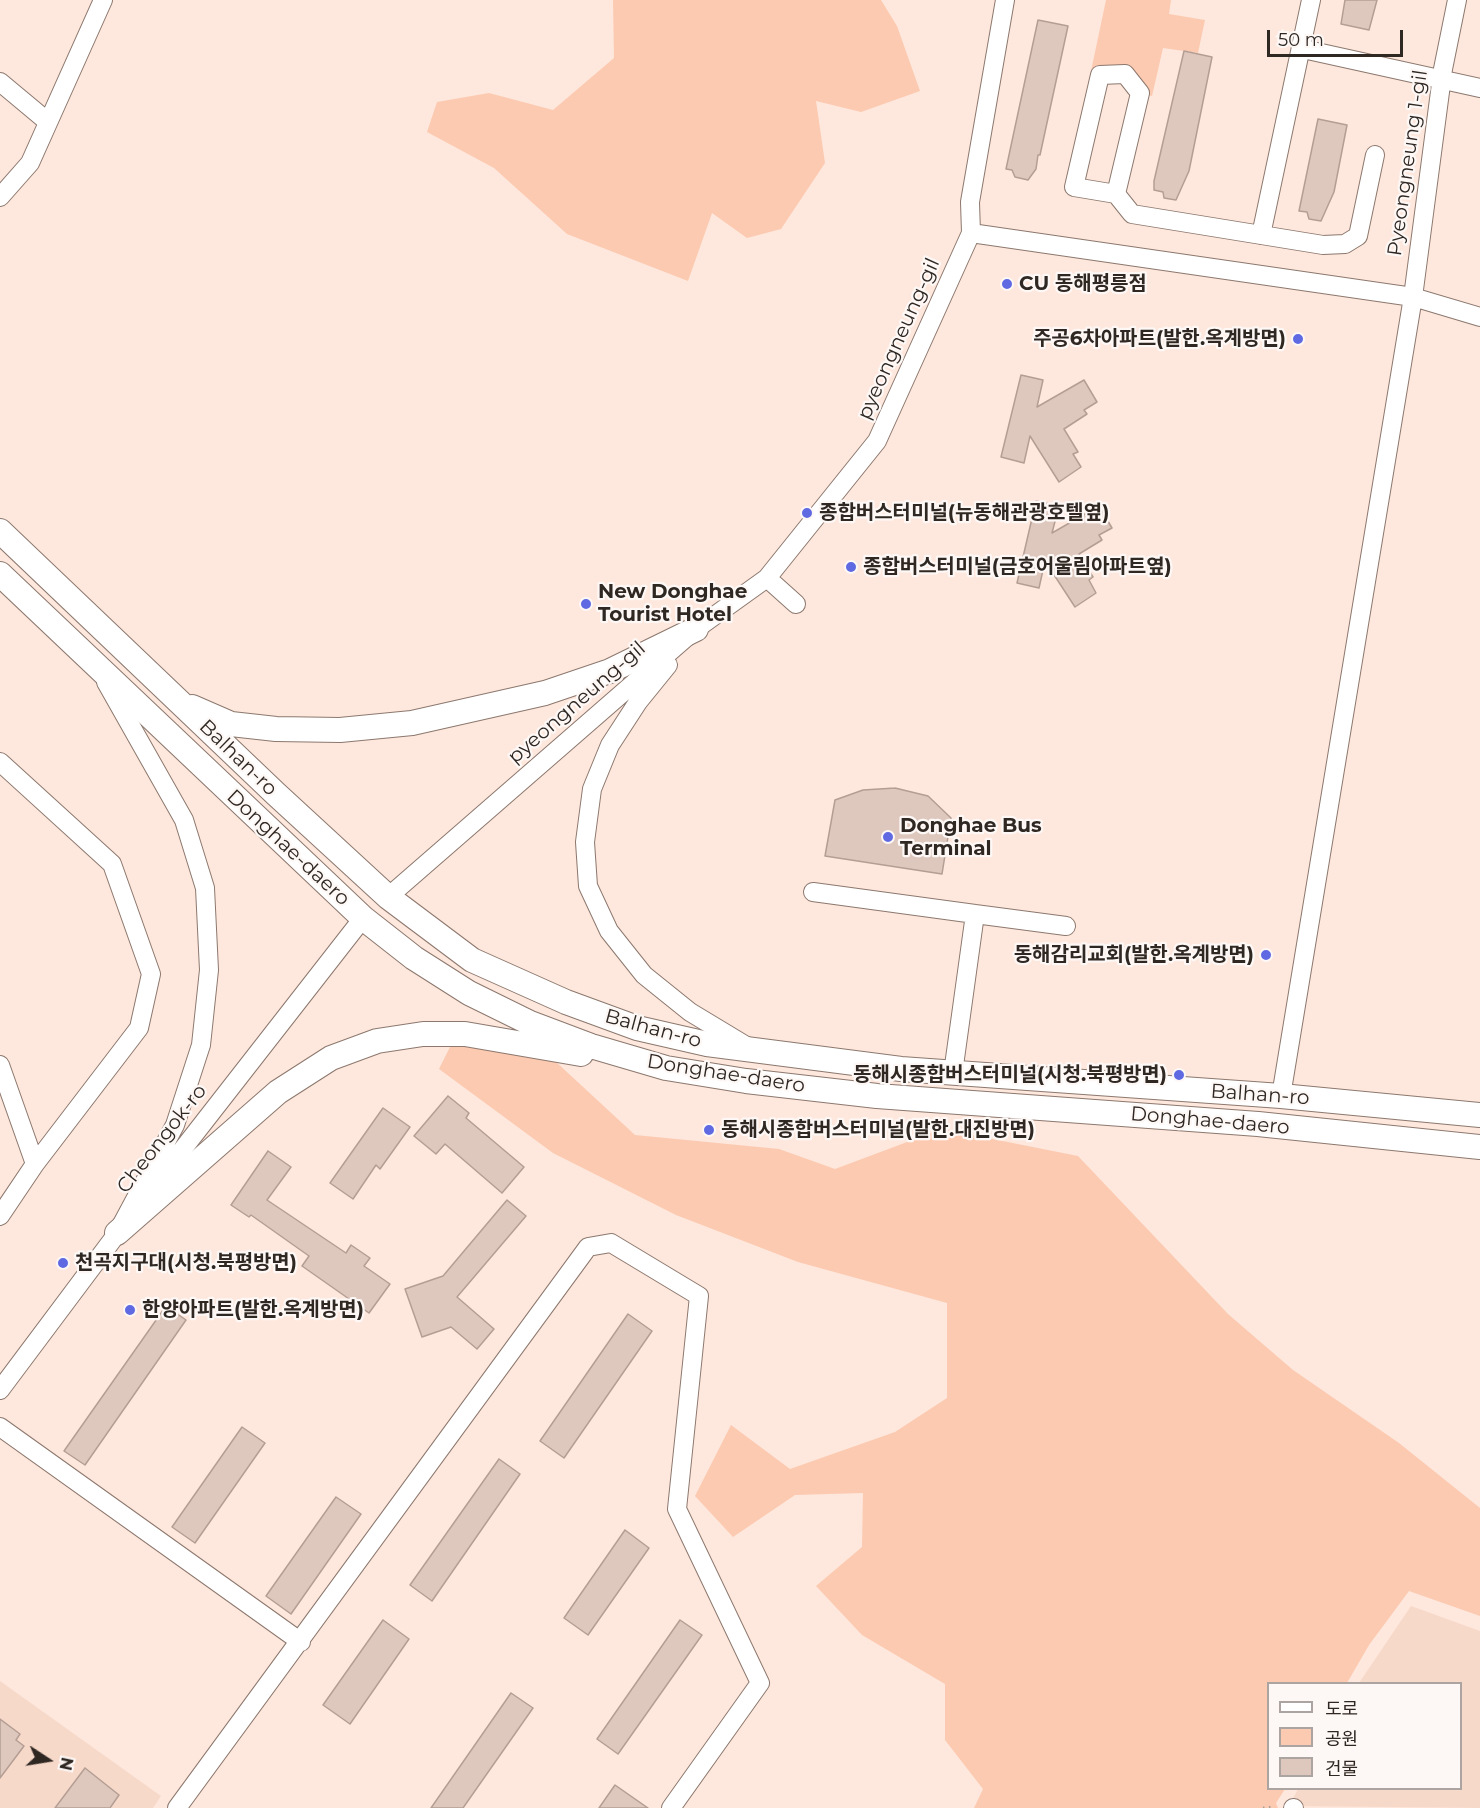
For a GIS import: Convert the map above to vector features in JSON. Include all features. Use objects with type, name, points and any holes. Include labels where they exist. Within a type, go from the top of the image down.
[{"type":"main road","name":"Balhan-ro","points":[[0,531],[178,702],[388,897],[472,960],[566,1002],[637,1028],[707,1044],[901,1069],[1281,1096],[1480,1115]]},
{"type":"main road","name":"Donghae-daero","points":[[0,574],[10,592],[99,669],[363,918],[414,958],[469,993],[530,1023],[591,1046],[666,1068],[746,1081],[877,1096],[1276,1126],[1480,1147]]},
{"type":"main road","points":[[178,702],[231,724],[276,729],[340,730],[412,723],[544,693],[610,671],[696,629]]},
{"type":"main road","points":[[363,918],[388,897]]},
{"type":"main road","points":[[117,1233],[278,1092],[331,1058],[377,1041],[423,1034],[465,1034],[666,1068]]},
{"type":"main road","points":[[1276,1126],[1281,1096]]},
{"type":"street","points":[[0,197],[30,163],[103,0]]},
{"type":"street","name":"pyeongneung-gil","points":[[388,897],[696,629],[766,578],[877,441],[970,233],[970,202],[1005,0]]},
{"type":"street","points":[[1261,235],[1303,49],[1311,0]]},
{"type":"street","name":"Pyeongneung 1-gil","points":[[1281,1096],[1413,297],[1441,80],[1456,0]]},
{"type":"street","points":[[1303,49],[1480,88]]},
{"type":"street","points":[[1116,194],[1140,93],[1125,74],[1100,75],[1074,187],[1116,194],[1132,214],[1323,244],[1345,244],[1358,236],[1375,155]]},
{"type":"street","points":[[0,82],[48,122]]},
{"type":"street","points":[[970,233],[1413,297],[1480,317]]},
{"type":"street","points":[[766,578],[796,604]]},
{"type":"street","points":[[696,629],[638,702],[610,745],[591,789],[585,842],[588,886],[609,931],[644,975],[690,1012],[752,1050]]},
{"type":"street","points":[[99,669],[184,820],[205,888],[209,970],[201,1045],[175,1125],[117,1233]]},
{"type":"street","points":[[0,762],[112,864],[151,974],[139,1028],[35,1164],[0,1216]]},
{"type":"street","points":[[813,892],[1066,926]]},
{"type":"street","points":[[953,1073],[975,915]]},
{"type":"street","name":"Cheongok-ro","points":[[0,1390],[117,1233],[363,918]]},
{"type":"street","points":[[0,1065],[35,1164]]},
{"type":"street","points":[[177,1808],[301,1642],[588,1247],[611,1243],[699,1296],[677,1509],[760,1683],[671,1808]]},
{"type":"street","points":[[0,1427],[301,1642]]},
{"type":"shaded area","points":[[1411,1606],[1480,1631],[1480,1808],[1289,1806],[1297,1790],[1462,1790],[1462,1682],[1360,1682]]},
{"type":"shaded area","points":[[0,1681],[161,1796],[153,1808],[0,1808]]},
{"type":"green space","points":[[613,0],[881,0],[897,26],[920,91],[861,112],[816,101],[825,163],[781,229],[747,238],[712,213],[688,281],[567,234],[494,168],[427,132],[437,102],[489,93],[553,110],[614,58]]},
{"type":"green space","points":[[1106,0],[1171,0],[1169,14],[1205,20],[1198,53],[1163,48],[1152,96],[1140,93],[1125,74],[1099,79],[1090,76]]},
{"type":"green space","points":[[462,1023],[555,1061],[635,1135],[779,1149],[835,1169],[942,1129],[1078,1156],[1228,1314],[1293,1370],[1399,1443],[1480,1508],[1480,1616],[1409,1591],[1369,1645],[1348,1682],[1267,1682],[1267,1790],[1284,1790],[1276,1803],[1278,1808],[974,1808],[983,1789],[945,1740],[945,1684],[862,1635],[816,1586],[862,1547],[863,1493],[795,1495],[733,1537],[695,1496],[731,1425],[790,1469],[895,1432],[947,1398],[947,1303],[798,1262],[676,1215],[553,1153],[439,1069]]},
{"type":"building","points":[[1345,0],[1377,0],[1369,30],[1341,24]]},
{"type":"building","points":[[1038,20],[1068,26],[1040,155],[1038,155],[1036,169],[1028,180],[1015,177],[1012,170],[1006,169]]},
{"type":"building","points":[[1184,51],[1212,57],[1189,171],[1176,200],[1164,198],[1163,192],[1154,190],[1154,181]]},
{"type":"building","points":[[1318,119],[1347,125],[1334,192],[1321,221],[1309,219],[1307,212],[1299,211]]},
{"type":"building","points":[[1021,375],[1043,380],[1037,407],[1084,380],[1097,402],[1084,410],[1087,414],[1064,429],[1078,452],[1073,454],[1081,467],[1059,482],[1030,436],[1024,463],[1001,457]]},
{"type":"building","points":[[1036,501],[1059,506],[1052,533],[1099,506],[1112,528],[1099,535],[1102,540],[1079,554],[1093,577],[1089,580],[1096,593],[1075,607],[1045,561],[1039,588],[1017,583]]},
{"type":"building","name":"Donghae Bus Terminal","points":[[895,788],[928,796],[951,818],[942,874],[825,856],[835,800],[863,790]]},
{"type":"building","points":[[448,1096],[469,1113],[466,1118],[524,1167],[502,1193],[445,1144],[436,1154],[414,1136]]},
{"type":"building","points":[[383,1108],[410,1127],[380,1169],[376,1165],[353,1199],[330,1183]]},
{"type":"building","points":[[268,1151],[291,1167],[267,1200],[346,1253],[351,1245],[370,1258],[364,1266],[390,1284],[369,1313],[302,1266],[309,1256],[251,1215],[249,1217],[231,1205]]},
{"type":"building","points":[[507,1200],[526,1216],[457,1297],[494,1329],[477,1349],[451,1327],[422,1337],[405,1289],[443,1276]]},
{"type":"building","points":[[166,1306],[186,1320],[85,1465],[64,1451]]},
{"type":"building","points":[[628,1314],[652,1331],[564,1458],[540,1441]]},
{"type":"building","points":[[242,1427],[265,1443],[195,1543],[172,1527]]},
{"type":"building","points":[[499,1459],[520,1474],[432,1601],[410,1585]]},
{"type":"building","points":[[336,1497],[361,1514],[291,1614],[266,1596]]},
{"type":"building","points":[[625,1530],[649,1548],[588,1635],[564,1618]]},
{"type":"building","points":[[383,1620],[409,1639],[350,1724],[323,1705]]},
{"type":"building","points":[[680,1620],[702,1635],[618,1754],[597,1739]]},
{"type":"building","points":[[511,1693],[533,1708],[463,1808],[431,1808]]},
{"type":"building","points":[[0,1719],[20,1734],[16,1740],[24,1746],[0,1778]]},
{"type":"building","points":[[85,1768],[119,1795],[110,1808],[55,1808]]},
{"type":"building","points":[[615,1785],[648,1808],[599,1808]]},
{"type":"place","name":"CU 동해평릉점","points":[[1007,284]]},
{"type":"place","name":"주공6차아파트(발한.옥계방면)","points":[[1298,339]]},
{"type":"place","name":"종합버스터미널(뉴동해관광호텔옆)","points":[[807,513]]},
{"type":"place","name":"종합버스터미널(금호어울림아파트옆)","points":[[851,567]]},
{"type":"place","name":"New Donghae Tourist Hotel","points":[[586,604]]},
{"type":"place","name":"Donghae Bus Terminal","points":[[888,837]]},
{"type":"place","name":"동해감리교회(발한.옥계방면)","points":[[1266,955]]},
{"type":"place","name":"동해시종합버스터미널(시청.북평방면)","points":[[1179,1075]]},
{"type":"place","name":"동해시종합버스터미널(발한.대진방면)","points":[[709,1130]]},
{"type":"place","name":"천곡지구대(시청.북평방면)","points":[[63,1263]]},
{"type":"place","name":"한양아파트(발한.옥계방면)","points":[[130,1310]]}]
